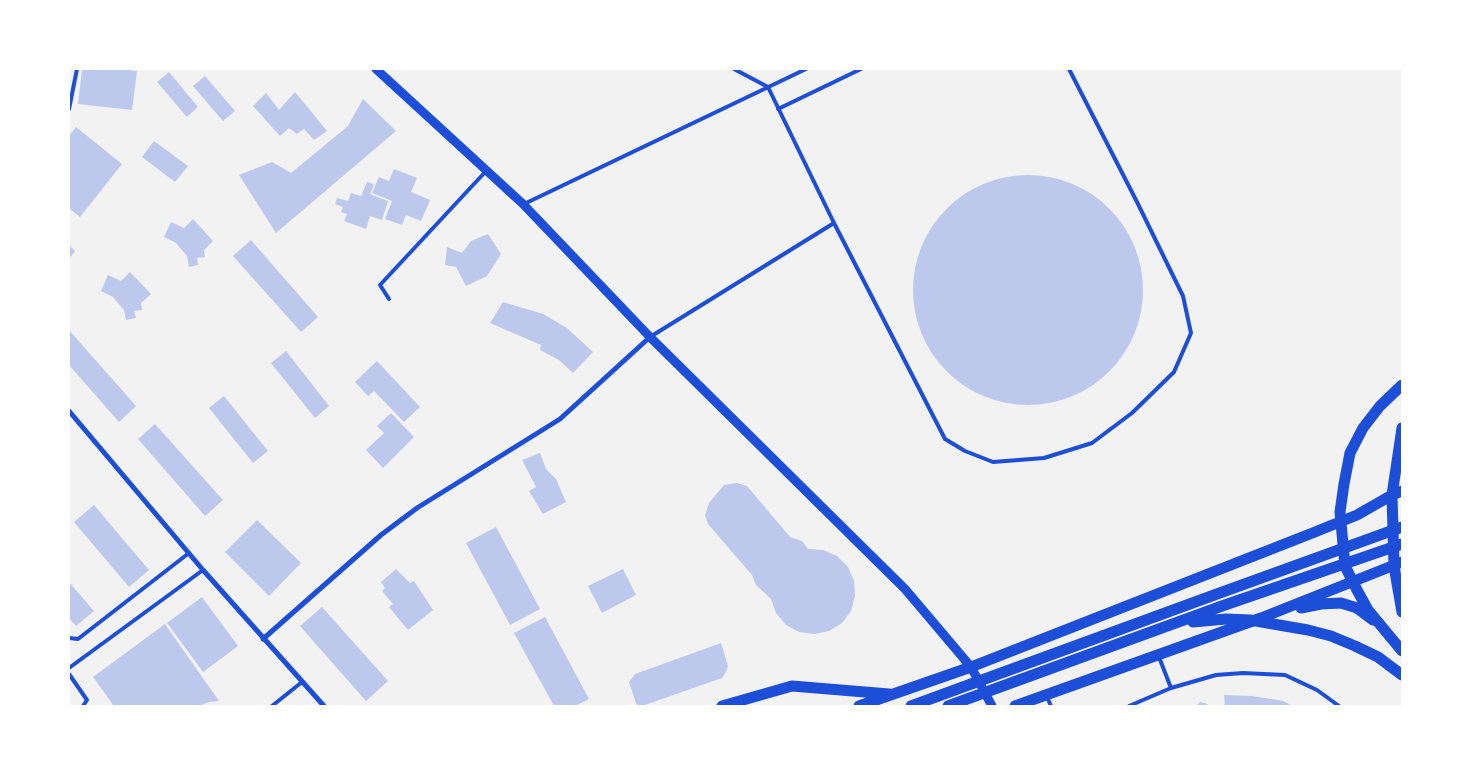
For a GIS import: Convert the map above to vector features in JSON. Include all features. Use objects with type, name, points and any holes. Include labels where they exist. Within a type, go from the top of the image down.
[{"type":"main road","points":[[1402,385],[1374,413],[1363,428],[1350,453],[1340,512],[1345,566],[1368,610],[1402,651]]},
{"type":"main road","points":[[1402,428],[1397,493],[1398,564],[1402,612]]},
{"type":"main road","points":[[859,706],[971,667],[1315,532],[1357,515],[1397,493]]},
{"type":"main road","points":[[911,706],[1402,527]]},
{"type":"main road","points":[[948,706],[1164,627],[1402,544]]},
{"type":"main road","points":[[1015,706],[1048,701],[1158,655],[1261,618],[1398,564]]},
{"type":"main road","points":[[1261,618],[1321,604],[1341,603],[1350,605],[1368,615],[1402,655]]},
{"type":"main road","points":[[1164,627],[1226,619],[1250,620],[1308,630],[1331,636],[1355,646],[1378,658],[1402,675]]},
{"type":"main road","points":[[722,706],[792,686],[894,694]]},
{"type":"street","points":[[376,69],[524,204],[650,337],[905,589],[971,667],[992,706]]},
{"type":"street","points":[[263,639],[381,535],[417,508],[560,419],[650,337]]},
{"type":"street","points":[[69,411],[189,554],[324,706]]},
{"type":"lane","points":[[69,110],[77,69]]},
{"type":"lane","points":[[734,69],[768,87],[834,223],[945,439],[965,451],[993,462],[1044,458],[1092,443],[1132,413],[1174,372],[1191,333],[1183,296],[1069,69]]},
{"type":"lane","points":[[524,204],[806,69]]},
{"type":"lane","points":[[778,109],[861,69]]},
{"type":"lane","points":[[389,299],[380,285],[487,170]]},
{"type":"lane","points":[[650,337],[834,223]]},
{"type":"lane","points":[[69,638],[78,639],[189,554]]},
{"type":"lane","points":[[69,668],[203,570]]},
{"type":"lane","points":[[1158,655],[1171,688]]},
{"type":"lane","points":[[1129,706],[1171,688],[1216,675],[1244,672],[1285,675],[1317,690],[1339,706]]},
{"type":"lane","points":[[69,674],[86,700],[83,706]]},
{"type":"lane","points":[[272,706],[302,682]]},
{"type":"building","points":[[82,69],[137,71],[132,110],[78,104]]},
{"type":"building","points":[[169,72],[198,107],[187,117],[157,82]]},
{"type":"building","points":[[205,76],[235,111],[223,121],[193,86]]},
{"type":"building","points":[[295,92],[327,131],[314,140],[304,129],[297,134],[289,128],[280,136],[253,106],[266,93],[279,110]]},
{"type":"building","points":[[363,99],[396,131],[276,233],[239,175],[272,162],[291,173],[348,126]]},
{"type":"building","points":[[76,127],[122,164],[80,217],[69,208],[69,136]]},
{"type":"building","points":[[154,141],[188,166],[175,182],[142,157]]},
{"type":"building","points":[[394,169],[417,178],[411,192],[430,200],[421,221],[406,215],[402,225],[385,219],[392,201],[372,193],[379,177],[389,181]]},
{"type":"building","points":[[1017,175],[1039,175],[1061,180],[1082,188],[1101,201],[1117,217],[1130,236],[1138,257],[1143,279],[1141,312],[1130,344],[1117,363],[1101,379],[1082,392],[1061,400],[1039,405],[1017,405],[995,400],[974,392],[955,379],[939,363],[926,344],[918,323],[913,301],[913,279],[918,257],[926,236],[939,217],[955,201],[974,188],[995,180]]},
{"type":"building","points":[[367,182],[374,184],[370,194],[388,201],[382,220],[370,216],[366,229],[344,221],[347,214],[341,212],[343,207],[335,204],[337,198],[348,201],[351,193],[361,196]]},
{"type":"building","points":[[193,219],[213,241],[204,250],[205,257],[197,258],[198,265],[189,267],[187,256],[176,243],[164,237],[171,222],[184,228]]},
{"type":"building","points":[[488,234],[501,254],[487,276],[466,286],[456,267],[445,265],[447,247],[462,253],[471,241]]},
{"type":"building","points":[[251,240],[318,317],[301,332],[233,256]]},
{"type":"building","points":[[69,245],[75,251],[69,259]]},
{"type":"building","points":[[130,272],[151,294],[141,303],[142,310],[134,311],[136,318],[126,320],[124,310],[113,297],[101,291],[108,275],[121,281]]},
{"type":"building","points":[[503,302],[543,314],[567,328],[593,352],[573,373],[559,360],[540,350],[541,345],[490,323]]},
{"type":"building","points":[[69,330],[136,406],[119,422],[69,365]]},
{"type":"building","points":[[286,351],[329,406],[315,418],[271,363]]},
{"type":"building","points":[[377,361],[420,407],[404,422],[374,391],[368,396],[355,382]]},
{"type":"building","points":[[224,396],[268,451],[253,463],[209,408]]},
{"type":"building","points":[[391,413],[414,437],[383,468],[366,450],[384,433],[377,426]]},
{"type":"building","points":[[155,424],[223,500],[205,516],[138,439]]},
{"type":"building","points":[[540,453],[546,469],[556,479],[566,502],[543,514],[529,491],[536,487],[522,460]]},
{"type":"building","points":[[737,483],[747,486],[790,537],[802,541],[808,549],[823,550],[837,556],[848,567],[854,581],[855,596],[851,611],[842,623],[829,631],[814,634],[799,632],[786,625],[776,613],[771,599],[756,585],[752,575],[708,524],[705,515],[709,503],[724,485]]},
{"type":"building","points":[[94,505],[149,570],[129,587],[74,522]]},
{"type":"building","points":[[257,520],[301,563],[269,596],[225,552]]},
{"type":"building","points":[[496,527],[540,609],[510,625],[466,543]]},
{"type":"building","points":[[396,569],[410,583],[414,581],[433,610],[408,630],[389,607],[393,604],[382,591],[385,588],[381,582]]},
{"type":"building","points":[[623,569],[636,595],[602,613],[588,586]]},
{"type":"building","points":[[69,582],[94,611],[76,626],[69,618]]},
{"type":"building","points":[[202,597],[238,646],[203,672],[167,623]]},
{"type":"building","points":[[322,607],[388,681],[366,701],[300,626]]},
{"type":"building","points":[[545,617],[589,699],[575,706],[554,706],[514,633]]},
{"type":"building","points":[[165,624],[219,701],[199,706],[114,706],[93,677]]},
{"type":"building","points":[[721,643],[728,666],[722,678],[642,706],[637,706],[629,682],[635,674]]},
{"type":"building","points":[[1224,695],[1252,696],[1283,701],[1293,706],[1225,706]]},
{"type":"building","points":[[1200,702],[1205,703],[1210,706],[1196,706]]}]
